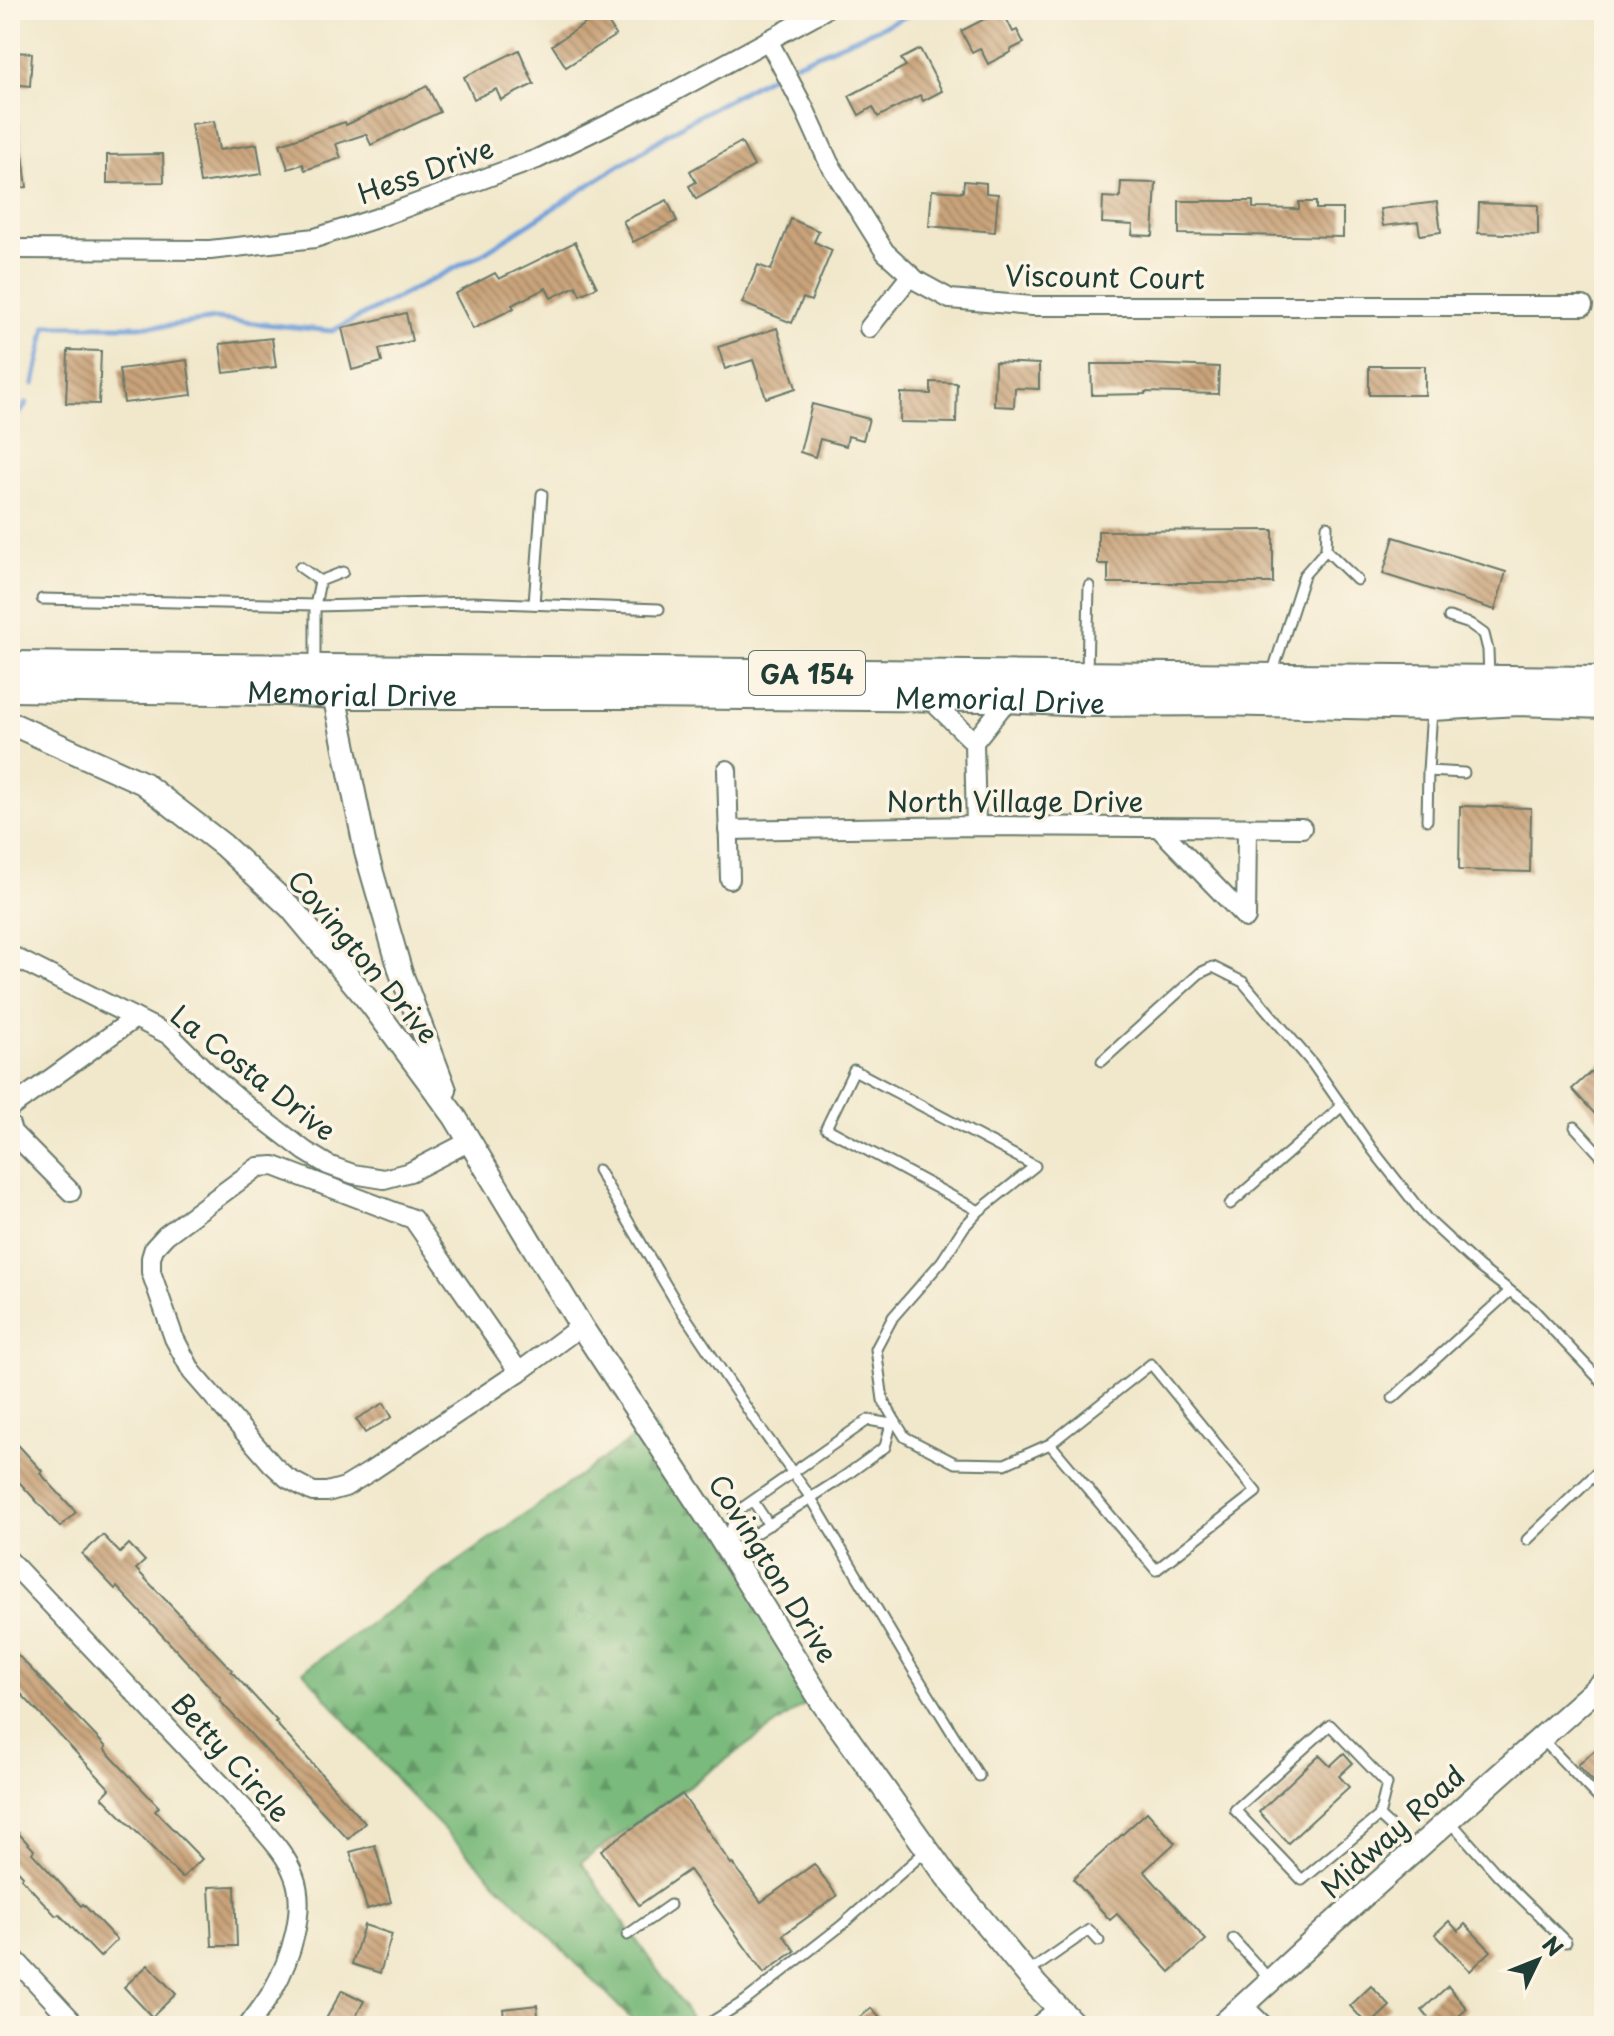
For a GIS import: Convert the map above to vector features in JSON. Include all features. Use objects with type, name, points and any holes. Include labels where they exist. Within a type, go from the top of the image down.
[{"type":"main road","name":"Memorial Drive","points":[[10,666],[1604,681]]},
{"type":"main road","name":"Memorial Drive","points":[[10,687],[334,694],[928,697],[1432,706],[1518,701],[1604,704]]},
{"type":"street","name":"Hess Drive","points":[[10,249],[210,250],[315,238],[537,159],[664,97],[824,10]]},
{"type":"street","name":"Viscount Court","points":[[768,40],[829,163],[885,252],[917,281],[950,299],[1032,306],[1583,306]]},
{"type":"street","points":[[869,328],[911,275]]},
{"type":"street","name":"Covington Drive","points":[[315,669],[334,694],[366,852],[396,958],[455,1117]]},
{"type":"street","points":[[928,697],[974,742]]},
{"type":"street","points":[[976,826],[974,742],[1009,698]]},
{"type":"street","name":"Covington Drive","points":[[10,723],[143,783],[223,845],[291,908],[372,1005],[455,1117],[581,1326],[725,1538],[822,1702],[947,1877],[1026,1974],[1076,2026]]},
{"type":"street","points":[[727,770],[730,879]]},
{"type":"street","name":"North Village Drive","points":[[728,830],[976,826],[1302,828]]},
{"type":"street","points":[[1158,827],[1246,918],[1247,828]]},
{"type":"street","name":"La Costa Drive","points":[[10,955],[171,1036],[249,1108],[328,1165],[353,1174],[384,1179],[410,1172],[470,1141]]},
{"type":"street","points":[[10,1108],[135,1018]]},
{"type":"street","points":[[10,1125],[12,1132],[71,1192]]},
{"type":"street","points":[[519,1372],[413,1219],[274,1166],[258,1167],[166,1235],[154,1248],[151,1272],[174,1338],[192,1372],[272,1464],[287,1478],[313,1492],[345,1487],[519,1372],[581,1326]]},
{"type":"street","name":"Betty Circle","points":[[10,1561],[250,1815],[282,1854],[294,1876],[300,1901],[292,1948],[273,1991],[248,2026]]},
{"type":"street","name":"Midway Road","points":[[1221,2026],[1604,1682]]},
{"type":"street","points":[[10,1954],[77,2026]]},
{"type":"street","points":[[1243,2006],[1264,2026]]},
{"type":"lane","points":[[534,604],[542,494]]},
{"type":"lane","points":[[1270,679],[1304,575],[1326,550],[1327,526]]},
{"type":"lane","points":[[1326,550],[1357,580]]},
{"type":"lane","points":[[300,567],[320,581]]},
{"type":"lane","points":[[320,581],[343,572]]},
{"type":"lane","points":[[315,669],[315,606],[320,581]]},
{"type":"lane","points":[[1087,677],[1089,586]]},
{"type":"lane","points":[[42,599],[315,606],[473,602],[659,609]]},
{"type":"lane","points":[[1449,617],[1470,624],[1484,634],[1489,680]]},
{"type":"lane","points":[[1427,820],[1432,706]]},
{"type":"lane","points":[[1428,771],[1464,773]]},
{"type":"lane","points":[[1102,1061],[1200,973],[1213,967],[1243,982],[1312,1063],[1372,1149],[1427,1219],[1479,1267],[1532,1308],[1604,1384]]},
{"type":"lane","points":[[979,1211],[826,1128],[854,1070],[1035,1166],[964,1227],[942,1261],[893,1317],[876,1349],[883,1400],[893,1423],[905,1437],[955,1463],[1005,1464],[1050,1444],[1151,1364],[1256,1492],[1156,1570],[1050,1444]]},
{"type":"lane","points":[[1230,1204],[1342,1106]]},
{"type":"lane","points":[[1575,1127],[1604,1159]]},
{"type":"lane","points":[[598,1170],[677,1304],[811,1498],[979,1776]]},
{"type":"lane","points":[[1393,1398],[1510,1291]]},
{"type":"lane","points":[[868,1420],[893,1423],[885,1447],[811,1498],[748,1538],[725,1538],[735,1513],[868,1420]]},
{"type":"lane","points":[[1527,1540],[1604,1466]]},
{"type":"lane","points":[[753,1501],[769,1525]]},
{"type":"lane","points":[[1330,1725],[1387,1784],[1379,1816],[1302,1880],[1235,1810],[1330,1725]]},
{"type":"lane","points":[[1541,1738],[1604,1804]]},
{"type":"lane","points":[[1379,1816],[1416,1850]]},
{"type":"lane","points":[[1449,1820],[1497,1874],[1566,1942]]},
{"type":"lane","points":[[705,2026],[745,2001],[841,1926],[928,1850]]},
{"type":"lane","points":[[627,1935],[670,1905]]},
{"type":"lane","points":[[1026,1974],[1089,1930],[1099,1941]]},
{"type":"lane","points":[[1233,1939],[1271,1981]]},
{"type":"lane","points":[[1030,2026],[1056,2005]]},
{"type":"green space","points":[[653,1424],[822,1692],[581,1862],[697,2026],[638,2026],[407,1792],[303,1671]]},
{"type":"building","points":[[1002,10],[1013,32],[1017,30],[1024,43],[988,64],[980,48],[972,52],[961,31]]},
{"type":"building","points":[[602,13],[616,35],[566,67],[552,45]]},
{"type":"building","points":[[920,49],[942,91],[923,101],[920,95],[878,117],[873,107],[859,115],[849,96],[906,66],[901,59]]},
{"type":"building","points":[[519,50],[534,84],[501,100],[496,89],[474,99],[464,77]]},
{"type":"building","points":[[10,52],[32,53],[30,86],[10,84]]},
{"type":"building","points":[[427,86],[440,112],[371,145],[366,134],[336,144],[341,158],[305,170],[303,164],[288,169],[280,144],[345,122],[346,125]]},
{"type":"building","points":[[214,121],[219,150],[257,144],[262,174],[200,183],[191,124]]},
{"type":"building","points":[[19,123],[27,187],[10,189],[10,124]]},
{"type":"building","points":[[741,142],[754,166],[696,199],[689,186],[696,182],[690,171]]},
{"type":"building","points":[[163,154],[164,182],[107,183],[107,155]]},
{"type":"building","points":[[964,181],[986,183],[986,193],[998,194],[995,232],[929,226],[932,190],[963,192]]},
{"type":"building","points":[[1121,182],[1156,183],[1153,236],[1132,235],[1133,225],[1102,223],[1103,197],[1120,198]]},
{"type":"building","points":[[667,200],[677,221],[633,242],[623,221]]},
{"type":"building","points":[[1179,201],[1253,201],[1253,208],[1299,209],[1299,202],[1316,202],[1316,209],[1343,209],[1343,237],[1179,234]]},
{"type":"building","points":[[1437,202],[1441,232],[1420,235],[1418,222],[1383,226],[1380,209]]},
{"type":"building","points":[[1479,203],[1538,205],[1538,235],[1478,233]]},
{"type":"building","points":[[791,219],[819,231],[814,242],[832,250],[811,301],[803,298],[792,323],[742,303],[758,265],[771,270]]},
{"type":"building","points":[[575,242],[597,287],[580,295],[576,286],[551,298],[546,288],[473,329],[455,294],[495,273],[499,279]]},
{"type":"building","points":[[406,313],[412,341],[379,349],[382,362],[352,370],[342,328]]},
{"type":"building","points":[[777,328],[796,388],[766,398],[753,360],[725,369],[718,347]]},
{"type":"building","points":[[272,338],[276,367],[224,373],[220,344]]},
{"type":"building","points":[[68,350],[101,351],[99,404],[66,403]]},
{"type":"building","points":[[187,360],[192,395],[124,403],[119,369]]},
{"type":"building","points":[[995,362],[1039,364],[1039,389],[1015,388],[1014,407],[994,406]]},
{"type":"building","points":[[1091,364],[1219,367],[1218,394],[1145,392],[1092,395]]},
{"type":"building","points":[[1369,366],[1425,366],[1425,395],[1369,395]]},
{"type":"building","points":[[931,382],[957,383],[956,423],[900,422],[901,393],[931,394]]},
{"type":"building","points":[[812,404],[869,419],[863,440],[848,436],[846,446],[820,439],[815,457],[800,452]]},
{"type":"building","points":[[1273,530],[1273,583],[1108,583],[1108,564],[1098,564],[1098,531]]},
{"type":"building","points":[[1394,537],[1506,572],[1495,610],[1383,574]]},
{"type":"building","points":[[1460,806],[1531,808],[1530,872],[1459,870]]},
{"type":"building","points":[[1604,1060],[1604,1124],[1572,1089]]},
{"type":"building","points":[[384,1403],[392,1417],[365,1433],[356,1419]]},
{"type":"building","points":[[10,1436],[76,1512],[60,1527],[10,1472]]},
{"type":"building","points":[[103,1535],[120,1553],[129,1544],[145,1561],[136,1569],[232,1670],[365,1823],[348,1839],[177,1651],[82,1554]]},
{"type":"building","points":[[10,1647],[106,1747],[104,1749],[159,1807],[155,1811],[202,1859],[182,1878],[102,1797],[110,1789],[10,1682]]},
{"type":"building","points":[[1604,1742],[1604,1793],[1578,1765]]},
{"type":"building","points":[[1344,1753],[1353,1763],[1339,1776],[1349,1787],[1288,1843],[1259,1812],[1319,1755],[1330,1766]]},
{"type":"building","points":[[682,1794],[761,1902],[814,1864],[837,1896],[783,1935],[795,1951],[764,1973],[689,1870],[639,1905],[601,1850]]},
{"type":"building","points":[[1147,1812],[1175,1843],[1144,1871],[1206,1940],[1170,1972],[1117,1914],[1110,1920],[1073,1879]]},
{"type":"building","points":[[10,1824],[34,1850],[32,1853],[117,1940],[100,1957],[59,1914],[56,1916],[10,1862]]},
{"type":"building","points":[[375,1845],[391,1902],[367,1909],[350,1852]]},
{"type":"building","points":[[235,1886],[237,1946],[212,1946],[209,1887]]},
{"type":"building","points":[[1449,1921],[1458,1931],[1465,1924],[1491,1951],[1470,1971],[1435,1934]]},
{"type":"building","points":[[364,1925],[392,1934],[380,1973],[352,1964]]},
{"type":"building","points":[[148,1965],[176,1994],[152,2017],[124,1987]]},
{"type":"building","points":[[1371,1986],[1390,2006],[1369,2026],[1350,2006]]},
{"type":"building","points":[[1448,1986],[1467,2009],[1447,2026],[1435,2026],[1422,2010]]},
{"type":"building","points":[[342,1990],[364,2001],[351,2026],[322,2026]]},
{"type":"building","points":[[537,2005],[539,2026],[505,2026],[503,2009]]},
{"type":"building","points":[[871,2008],[887,2026],[850,2026]]},
{"type":"waterway","points":[[797,63],[921,10]]},
{"type":"waterway","points":[[34,384],[46,326],[166,326],[215,319],[332,331],[482,254],[687,122],[771,76]]},
{"type":"waterway","points":[[10,421],[26,403]]}]
